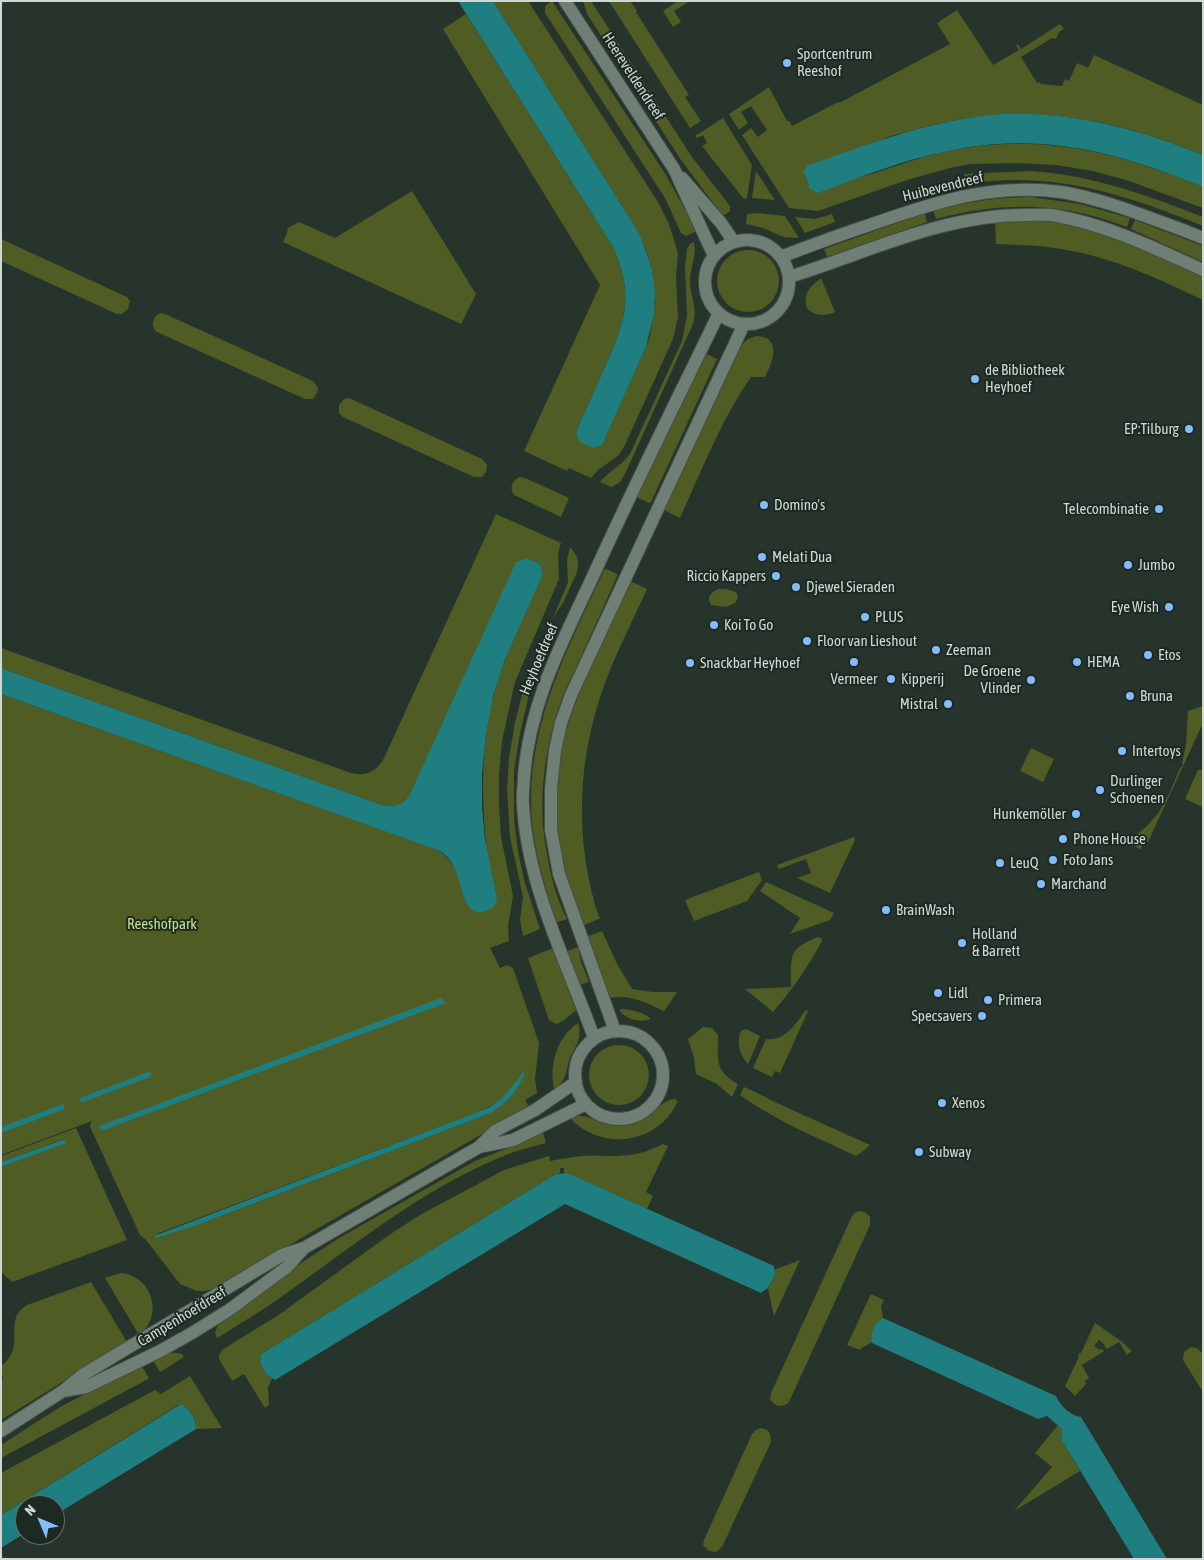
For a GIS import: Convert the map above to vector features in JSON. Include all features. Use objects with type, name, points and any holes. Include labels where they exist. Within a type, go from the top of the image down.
[{"type":"street","name":"Heereveldendreef","points":[[566,1],[674,169],[714,256]]},
{"type":"street","name":"Heereveldendreef","points":[[674,169],[721,223],[734,242]]},
{"type":"street","name":"Huibevendreef","points":[[781,257],[951,198],[1003,190],[1061,192],[1090,199],[1203,238]]},
{"type":"street","points":[[789,277],[916,234],[970,220],[1013,215],[1054,216],[1082,221],[1111,231],[1203,270]]},
{"type":"street","points":[[746,240],[759,242],[770,247],[781,257],[787,268],[789,277],[788,294],[782,305],[769,318],[744,324],[729,320],[719,313],[709,298],[705,283],[708,269],[714,256],[725,246],[734,242],[746,240]]},
{"type":"street","name":"Heyhoefdreef","points":[[594,1038],[541,896],[529,853],[522,802],[530,732],[546,678],[606,545],[719,313]]},
{"type":"street","points":[[615,1031],[560,874],[551,830],[551,789],[555,750],[561,723],[571,695],[744,324]]},
{"type":"street","points":[[615,1031],[634,1033],[643,1037],[656,1050],[663,1073],[659,1094],[651,1106],[639,1114],[626,1118],[611,1118],[598,1113],[586,1104],[579,1094],[576,1082],[579,1058],[585,1047],[594,1038],[604,1033],[615,1031]]},
{"type":"street","name":"Campenhoefdreef","points":[[479,1148],[495,1131],[543,1105],[576,1082]]},
{"type":"street","name":"Campenhoefdreef","points":[[1,1431],[64,1391],[81,1376],[282,1255],[304,1248],[479,1148],[513,1140],[586,1104]]},
{"type":"street","name":"Campenhoefdreef","points":[[64,1391],[86,1387],[160,1351],[192,1333],[229,1310],[287,1267],[304,1248]]},
{"type":"green space","points":[[493,1],[528,1],[658,202],[669,224],[678,253],[676,277],[678,317],[673,339],[624,447],[618,456],[598,470],[591,478],[569,468],[567,471],[524,451],[600,285],[443,29],[466,14],[613,247],[620,264],[625,295],[622,323],[611,353],[576,432],[602,444],[650,336],[655,303],[652,269],[636,228]]},
{"type":"green space","points":[[552,1],[666,175],[697,231],[686,236],[681,233],[665,198],[545,13],[545,6]]},
{"type":"green space","points":[[583,1],[591,1],[692,157],[730,206],[730,211],[723,216],[681,160],[587,14]]},
{"type":"green space","points":[[609,1],[630,1],[689,95],[685,97],[701,121],[690,128]]},
{"type":"green space","points":[[678,1],[690,1],[674,11],[681,22],[673,27],[663,11]]},
{"type":"green space","points":[[957,10],[993,65],[1019,50],[1016,45],[1018,44],[1021,49],[1060,24],[1064,29],[1059,32],[1056,39],[1052,38],[1021,57],[1037,83],[1062,86],[1065,79],[1069,81],[1077,63],[1088,68],[1094,55],[1203,105],[1203,155],[1167,141],[1096,122],[1060,116],[1025,114],[989,116],[952,121],[885,138],[805,175],[809,186],[868,175],[948,151],[1015,144],[1047,145],[1109,155],[1203,187],[1203,208],[1129,181],[1093,171],[1056,165],[1018,163],[970,164],[950,168],[907,180],[818,211],[789,208],[742,135],[751,128],[758,137],[767,130],[751,106],[741,112],[748,123],[739,130],[729,114],[769,87],[787,121],[792,126],[950,44],[937,23]]},
{"type":"green space","points":[[723,118],[752,165],[746,199],[743,198],[702,146],[707,143],[703,135],[697,138],[695,136]]},
{"type":"green space","points":[[756,171],[775,200],[752,198]]},
{"type":"green space","points":[[1031,171],[1075,177],[1140,194],[1203,217],[1203,226],[1145,204],[1087,188],[1028,180],[997,180],[966,184],[964,174]]},
{"type":"green space","points":[[412,191],[476,294],[461,324],[283,242],[288,230],[286,229],[299,222],[335,238]]},
{"type":"green space","points":[[1031,197],[1080,204],[1130,218],[1127,227],[1079,213],[1032,207],[985,209],[936,219],[933,211],[982,201]]},
{"type":"green space","points":[[757,213],[785,216],[799,238],[784,237],[763,228],[746,224],[747,214]]},
{"type":"green space","points":[[925,213],[927,222],[827,257],[824,249]]},
{"type":"green space","points":[[832,214],[835,222],[805,233],[795,217],[815,219]]},
{"type":"green space","points":[[995,220],[1036,220],[1068,224],[1088,228],[1128,242],[1203,276],[1203,300],[1151,276],[1098,257],[1053,248],[996,244]]},
{"type":"green space","points":[[1135,220],[1203,246],[1203,262],[1131,229]]},
{"type":"green space","points":[[1,239],[127,297],[130,301],[128,309],[122,314],[117,314],[1,261]]},
{"type":"green space","points":[[694,242],[695,252],[690,281],[695,313],[693,324],[625,474],[620,482],[612,487],[600,482],[630,454],[682,341],[687,316],[685,266],[687,249]]},
{"type":"green space","points":[[748,250],[760,253],[770,259],[776,269],[779,281],[776,293],[770,303],[760,309],[748,312],[736,309],[726,303],[720,293],[717,281],[720,269],[726,259],[736,253]]},
{"type":"green space","points":[[821,278],[835,312],[825,315],[814,314],[807,308],[806,303],[808,291]]},
{"type":"green space","points":[[160,313],[313,381],[318,388],[317,393],[313,399],[305,399],[157,332],[153,327],[153,322]]},
{"type":"green space","points":[[757,336],[765,337],[773,345],[773,358],[768,371],[765,377],[751,377],[740,393],[712,446],[680,518],[662,509],[740,346],[748,339]]},
{"type":"green space","points":[[703,352],[717,359],[649,503],[637,496]]},
{"type":"green space","points":[[349,398],[482,459],[487,465],[486,472],[482,477],[474,477],[343,417],[339,413],[339,405],[344,399]]},
{"type":"green space","points":[[519,477],[569,498],[561,517],[514,495],[512,485]]},
{"type":"green space","name":"Reeshofpark","points":[[496,514],[561,543],[558,553],[559,579],[515,682],[502,741],[499,774],[501,837],[513,896],[508,926],[509,941],[490,948],[500,968],[507,965],[513,968],[539,1043],[535,1079],[537,1093],[525,1100],[529,1107],[215,1289],[197,1291],[180,1284],[140,1235],[91,1129],[92,1121],[1,1155],[1,694],[435,849],[449,859],[454,867],[470,908],[480,912],[491,908],[483,802],[484,750],[488,724],[493,697],[503,665],[543,574],[540,564],[526,558],[410,794],[402,803],[395,805],[382,805],[1,668],[1,648],[351,773],[362,774],[370,772],[384,758]],"holes":[[[525,1069],[513,1094],[491,1113],[203,1223],[154,1235],[481,1111],[501,1098]]]},
{"type":"green space","points":[[570,547],[577,558],[577,572],[563,603],[553,618],[568,582],[567,560]]},
{"type":"green space","points":[[606,569],[617,574],[617,576],[563,696],[546,757],[543,796],[544,835],[554,887],[567,919],[555,923],[533,831],[531,795],[534,761],[540,728],[561,664]]},
{"type":"green space","points":[[630,581],[647,589],[605,683],[596,711],[584,770],[582,800],[585,859],[591,888],[599,917],[601,918],[582,926],[567,884],[556,826],[557,774],[563,739],[580,690]]},
{"type":"green space","points":[[718,589],[736,592],[738,598],[735,603],[726,607],[711,605],[710,595]]},
{"type":"green space","points":[[527,675],[528,699],[514,771],[514,819],[524,880],[540,929],[523,936],[520,920],[523,897],[510,837],[507,790],[509,758],[515,722]]},
{"type":"green space","points":[[1203,706],[1203,723],[1148,842],[1145,841],[1140,850],[1129,841],[1147,826],[1159,812],[1169,794],[1183,765],[1188,711]]},
{"type":"green space","points":[[1031,748],[1054,759],[1043,782],[1020,771]]},
{"type":"green space","points":[[1198,770],[1203,770],[1203,807],[1185,799]]},
{"type":"green space","points":[[854,837],[855,840],[830,893],[797,878],[811,873],[806,859],[779,869],[777,865]]},
{"type":"green space","points":[[759,872],[762,880],[747,901],[694,921],[685,900]]},
{"type":"green space","points":[[766,882],[834,913],[830,920],[790,934],[800,918],[760,891]]},
{"type":"green space","points":[[602,931],[617,964],[632,989],[653,992],[677,992],[665,1010],[663,1011],[645,1002],[631,998],[611,998],[602,981],[586,937]]},
{"type":"green space","points":[[818,937],[822,941],[811,960],[773,1012],[745,989],[791,987],[791,961],[793,955],[801,946]]},
{"type":"green space","points":[[578,947],[581,962],[589,982],[580,985],[572,963],[565,952]]},
{"type":"green space","points":[[553,948],[576,1010],[563,1021],[556,1024],[549,1020],[528,958]]},
{"type":"green space","points":[[619,1010],[641,1013],[651,1019],[634,1020]]},
{"type":"green space","points":[[806,1010],[808,1011],[780,1073],[775,1071],[772,1077],[753,1068],[766,1039],[779,1038],[784,1035],[794,1026]]},
{"type":"green space","points":[[578,1023],[580,1028],[579,1038],[563,1081],[554,1089],[553,1071],[556,1052],[565,1036]]},
{"type":"green space","points":[[703,1027],[712,1028],[718,1035],[718,1058],[721,1069],[730,1079],[738,1084],[732,1097],[717,1084],[696,1074],[694,1058],[688,1039]]},
{"type":"green space","points":[[746,1029],[760,1036],[748,1064],[741,1052],[739,1043],[742,1030]]},
{"type":"green space","points":[[613,1045],[625,1045],[636,1050],[644,1058],[649,1069],[647,1087],[636,1100],[625,1105],[613,1105],[602,1100],[594,1092],[589,1081],[589,1069],[594,1058],[602,1050]]},
{"type":"green space","points":[[744,1087],[870,1145],[856,1156],[768,1113],[740,1095]]},
{"type":"green space","points":[[675,1099],[678,1101],[669,1116],[662,1123],[651,1131],[627,1139],[603,1137],[591,1133],[580,1127],[570,1118],[582,1116],[613,1125],[626,1124],[646,1118],[663,1104]]},
{"type":"green space","points":[[76,1128],[127,1240],[12,1282],[1,1272],[1,1167],[66,1142],[64,1139],[1,1162],[1,1156]]},
{"type":"green space","points":[[543,1132],[546,1143],[522,1149],[505,1156],[470,1171],[441,1187],[386,1222],[273,1303],[217,1338],[215,1333],[219,1322],[268,1285],[339,1238],[475,1161]]},
{"type":"green space","points":[[663,1144],[668,1146],[646,1192],[653,1196],[647,1209],[568,1173],[564,1173],[564,1168],[560,1168],[560,1173],[261,1354],[260,1363],[266,1374],[272,1378],[268,1388],[269,1405],[265,1408],[244,1374],[232,1381],[219,1359],[222,1350],[280,1314],[389,1235],[420,1215],[504,1170],[549,1156],[550,1161],[582,1156],[623,1156],[652,1149]]},
{"type":"green space","points":[[861,1211],[870,1217],[870,1225],[789,1402],[781,1406],[776,1405],[770,1399],[771,1393],[852,1216],[856,1212]]},
{"type":"green space","points":[[800,1260],[774,1316],[768,1289],[775,1275],[774,1270]]},
{"type":"green space","points":[[121,1273],[141,1281],[151,1298],[153,1308],[151,1318],[147,1327],[139,1335],[105,1278]]},
{"type":"green space","points":[[91,1282],[127,1342],[1,1420],[1,1381],[3,1380],[1,1366],[9,1359],[13,1351],[14,1326],[20,1311],[27,1305]]},
{"type":"green space","points":[[871,1294],[884,1300],[881,1306],[883,1318],[875,1328],[872,1342],[860,1350],[847,1345]]},
{"type":"green space","points":[[1095,1323],[1132,1351],[1127,1355],[1119,1342],[1107,1349],[1099,1340],[1094,1346],[1104,1351],[1082,1365],[1089,1378],[1075,1396],[1065,1386],[1079,1353],[1081,1353]]},
{"type":"green space","points":[[1191,1347],[1197,1348],[1203,1354],[1203,1392],[1183,1360],[1184,1352]]},
{"type":"green space","points":[[169,1352],[182,1354],[184,1357],[160,1372],[153,1360]]},
{"type":"green space","points":[[141,1365],[148,1379],[1,1458],[1,1445],[60,1407]]},
{"type":"green space","points":[[190,1376],[222,1428],[196,1429],[192,1414],[180,1404],[33,1495],[15,1495],[15,1506],[1,1515],[1,1473],[155,1390],[161,1394]]},
{"type":"green space","points":[[1058,1425],[1062,1429],[1061,1439],[1080,1471],[1014,1511],[1052,1467],[1035,1453]]},
{"type":"green space","points":[[761,1428],[767,1430],[770,1434],[771,1442],[722,1547],[716,1552],[709,1551],[703,1545],[704,1540],[752,1434]]},
{"type":"water","points":[[458,1],[493,1],[636,228],[652,269],[655,292],[654,314],[646,347],[602,445],[593,448],[580,442],[576,432],[611,353],[622,323],[625,295],[620,264],[613,247]]},
{"type":"water","points":[[1002,114],[1054,115],[1105,124],[1155,137],[1203,155],[1203,187],[1109,155],[1047,144],[982,145],[948,151],[882,169],[818,193],[808,188],[809,186],[803,174],[807,166],[903,133],[952,121]]},
{"type":"water","points":[[526,558],[540,564],[543,574],[505,659],[493,696],[486,734],[482,774],[482,807],[485,840],[497,899],[493,908],[479,913],[469,907],[455,869],[447,856],[440,851],[1,694],[1,668],[382,805],[395,805],[402,803],[410,794],[516,562]]},
{"type":"water","points":[[441,998],[446,1003],[101,1131],[99,1126]]},
{"type":"water","points":[[526,1068],[521,1082],[513,1094],[491,1113],[203,1223],[156,1238],[154,1236],[488,1108],[504,1095]]},
{"type":"water","points":[[148,1072],[152,1073],[150,1077],[81,1103],[80,1098]]},
{"type":"water","points":[[63,1104],[65,1109],[1,1133],[1,1127]]},
{"type":"water","points":[[65,1139],[66,1143],[1,1167],[1,1162]]},
{"type":"water","points":[[568,1173],[774,1266],[775,1275],[768,1288],[761,1293],[565,1204],[275,1380],[266,1374],[260,1363],[261,1354],[556,1174]]},
{"type":"water","points":[[883,1318],[1056,1396],[1066,1410],[1073,1415],[1081,1417],[1167,1559],[1134,1559],[1061,1439],[1062,1429],[1047,1416],[1038,1419],[872,1343],[873,1329]]},
{"type":"water","points":[[181,1404],[192,1414],[196,1429],[65,1509],[65,1495],[33,1495]]},
{"type":"water","points":[[15,1506],[15,1539],[1,1548],[1,1515]]},
{"type":"place","name":"Sportcentrum Reeshof","points":[[787,63]]},
{"type":"place","name":"de Bibliotheek Heyhoef","points":[[975,379]]},
{"type":"place","name":"EP:Tilburg","points":[[1189,429]]},
{"type":"place","name":"Domino's","points":[[764,505]]},
{"type":"place","name":"Telecombinatie","points":[[1159,509]]},
{"type":"place","name":"Melati Dua","points":[[762,557]]},
{"type":"place","name":"Jumbo","points":[[1128,565]]},
{"type":"place","name":"Riccio Kappers","points":[[776,576]]},
{"type":"place","name":"Djewel Sieraden","points":[[796,587]]},
{"type":"place","name":"Eye Wish","points":[[1169,607]]},
{"type":"place","name":"PLUS","points":[[865,617]]},
{"type":"place","name":"Koi To Go","points":[[714,625]]},
{"type":"place","name":"Floor van Lieshout","points":[[807,641]]},
{"type":"place","name":"Zeeman","points":[[936,650]]},
{"type":"place","name":"Etos","points":[[1148,655]]},
{"type":"place","name":"Vermeer","points":[[854,662]]},
{"type":"place","name":"HEMA","points":[[1077,662]]},
{"type":"place","name":"Snackbar Heyhoef","points":[[690,663]]},
{"type":"place","name":"Kipperij","points":[[891,679]]},
{"type":"place","name":"De Groene Vlinder","points":[[1031,680]]},
{"type":"place","name":"Bruna","points":[[1130,696]]},
{"type":"place","name":"Mistral","points":[[948,704]]},
{"type":"place","name":"Intertoys","points":[[1122,751]]},
{"type":"place","name":"Durlinger Schoenen","points":[[1100,790]]},
{"type":"place","name":"Hunkemöller","points":[[1076,814]]},
{"type":"place","name":"Phone House","points":[[1063,839]]},
{"type":"place","name":"Foto Jans","points":[[1053,860]]},
{"type":"place","name":"LeuQ","points":[[1000,863]]},
{"type":"place","name":"Marchand","points":[[1041,884]]},
{"type":"place","name":"BrainWash","points":[[886,910]]},
{"type":"place","name":"Holland & Barrett","points":[[962,943]]},
{"type":"place","name":"Lidl","points":[[938,993]]},
{"type":"place","name":"Primera","points":[[988,1000]]},
{"type":"place","name":"Specsavers","points":[[982,1016]]},
{"type":"place","name":"Xenos","points":[[942,1103]]},
{"type":"place","name":"Subway","points":[[919,1152]]}]
